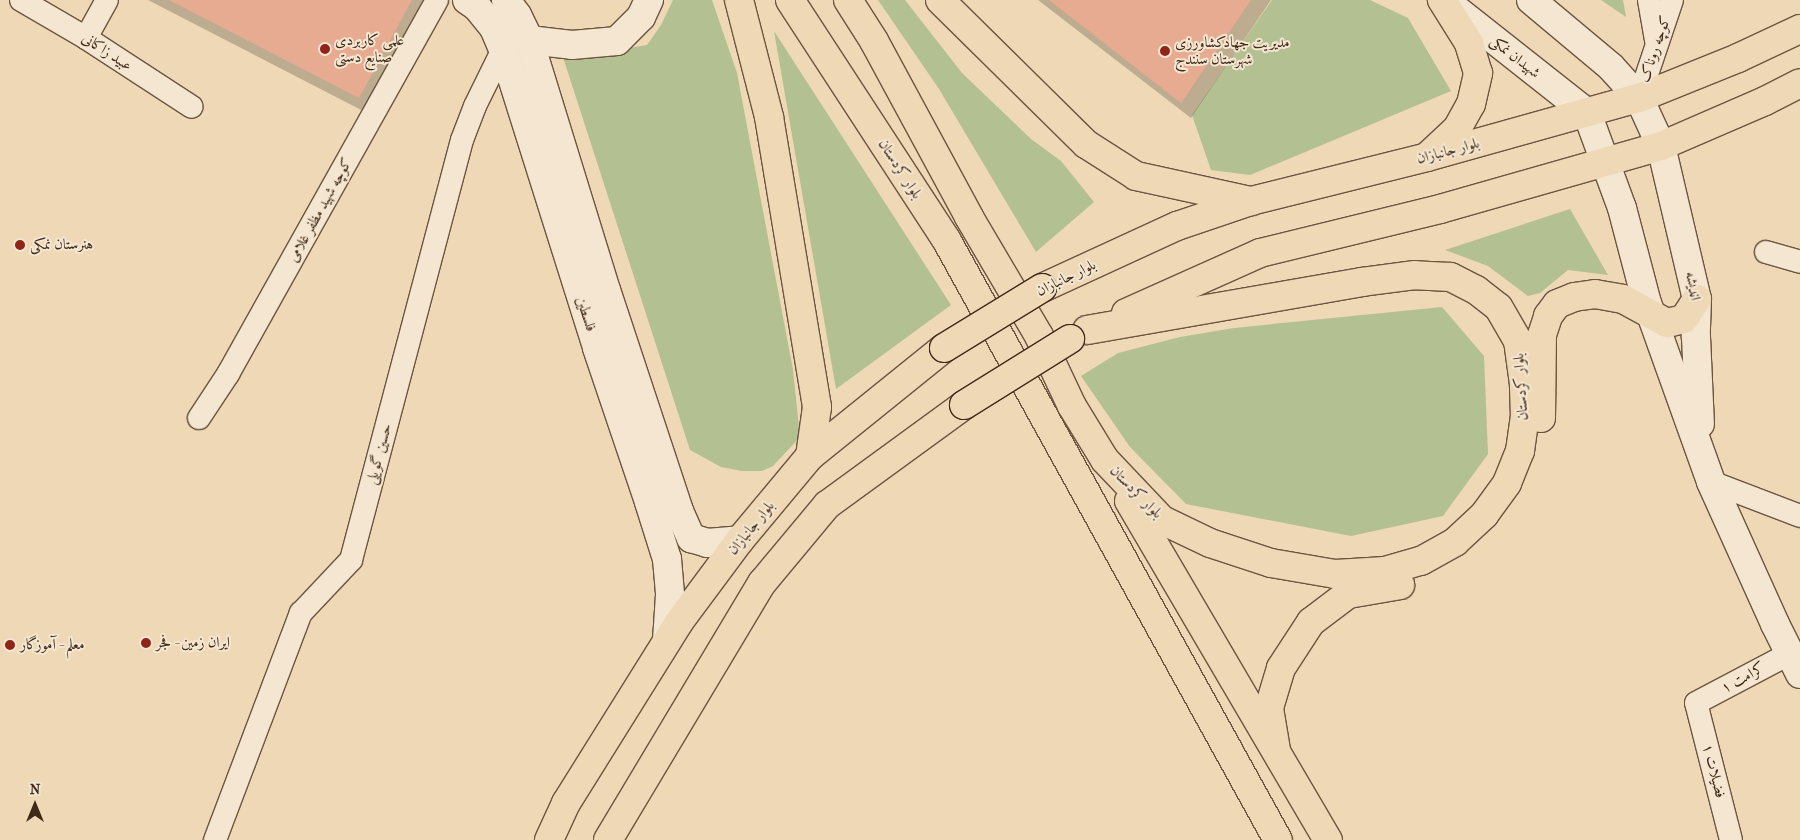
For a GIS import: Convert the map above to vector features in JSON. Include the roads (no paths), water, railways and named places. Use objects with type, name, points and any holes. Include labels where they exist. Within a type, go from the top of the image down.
[{"type":"main road","points":[[739,0],[769,117],[817,406],[810,456]]},
{"type":"main road","name":"بلوار کردستان","points":[[790,0],[946,241],[1278,840]]},
{"type":"main road","name":"بلوار کردستان","points":[[848,0],[874,41],[970,217],[1039,336],[1072,406],[1328,840]]},
{"type":"main road","points":[[940,0],[1086,144],[1136,176],[1250,201]]},
{"type":"main road","points":[[1426,157],[1460,124],[1472,104],[1478,73],[1470,43],[1443,0]]},
{"type":"main road","name":"بلوار جانبازان","points":[[549,840],[566,803],[667,640],[740,540],[810,456],[944,348],[1042,288],[1177,226],[1250,201],[1426,157],[1639,98],[1738,58],[1800,29]]},
{"type":"main road","points":[[608,840],[762,583],[827,505],[964,405],[1079,335],[1260,253],[1440,209],[1607,163],[1661,146],[1800,84]]},
{"type":"main road","name":"بلوار کردستان","points":[[1079,335],[1362,282],[1415,275],[1450,277],[1476,290],[1498,307],[1518,341],[1525,418],[1520,451],[1507,483],[1484,515],[1456,542],[1421,561],[1385,571],[1335,574],[1271,563],[1210,543],[1162,520],[1105,460]]},
{"type":"main road","points":[[1276,750],[1268,708],[1281,668],[1312,622],[1348,594],[1395,586],[1430,576],[1469,554],[1503,522],[1524,487],[1537,452],[1541,416],[1542,335],[1548,316],[1557,304],[1574,297],[1595,294],[1624,299],[1667,322],[1684,319],[1697,299]]},
{"type":"street","name":"عبید زاکانی","points":[[21,0],[86,38],[192,107]]},
{"type":"street","points":[[86,38],[107,0]]},
{"type":"street","name":"کوچه شهید مظفر غلامی","points":[[199,418],[224,381],[437,0]]},
{"type":"street","name":"فلسطین","points":[[467,0],[478,7],[494,28],[503,49],[597,348],[667,559],[670,595],[667,640]]},
{"type":"street","name":"فلسطین","points":[[506,0],[517,15],[529,40],[603,280],[679,511],[691,538],[707,543],[740,540]]},
{"type":"street","points":[[503,49],[529,40],[572,45],[617,41],[642,17],[649,0]]},
{"type":"street","name":"شهیدان نمکی","points":[[1443,0],[1586,113]]},
{"type":"street","points":[[1532,0],[1612,67],[1639,98]]},
{"type":"street","points":[[1649,0],[1656,41]]},
{"type":"street","name":"کوچه روناک","points":[[1639,98],[1656,41],[1672,0]]},
{"type":"street","name":"حسین گویلی","points":[[215,840],[301,613],[351,560],[462,140],[475,106],[503,49]]},
{"type":"street","name":"اندیشه","points":[[1639,98],[1661,146],[1697,299],[1696,337],[1699,417],[1711,482]]},
{"type":"street","name":"اندیشه","points":[[1586,113],[1607,163],[1622,208],[1652,315],[1711,482],[1795,664]]},
{"type":"street","points":[[1766,252],[1800,262]]},
{"type":"street","points":[[1711,482],[1800,516]]},
{"type":"street","name":"کرامت ۱","points":[[1696,703],[1795,664]]},
{"type":"street","name":"فضیلات ۱","points":[[1696,703],[1731,840]]},
{"type":"place","name":"علمی کاربردی صنایع دستی","points":[[325,49]]},
{"type":"place","name":"مدیریت جهادکشاورزی شهرستان سنندج","points":[[1165,51]]},
{"type":"place","name":"هنرستان نمکی","points":[[20,245]]},
{"type":"place","name":"ایران زمین - فجر","points":[[146,643]]},
{"type":"place","name":"معلم - آموزگار","points":[[10,645]]}]
